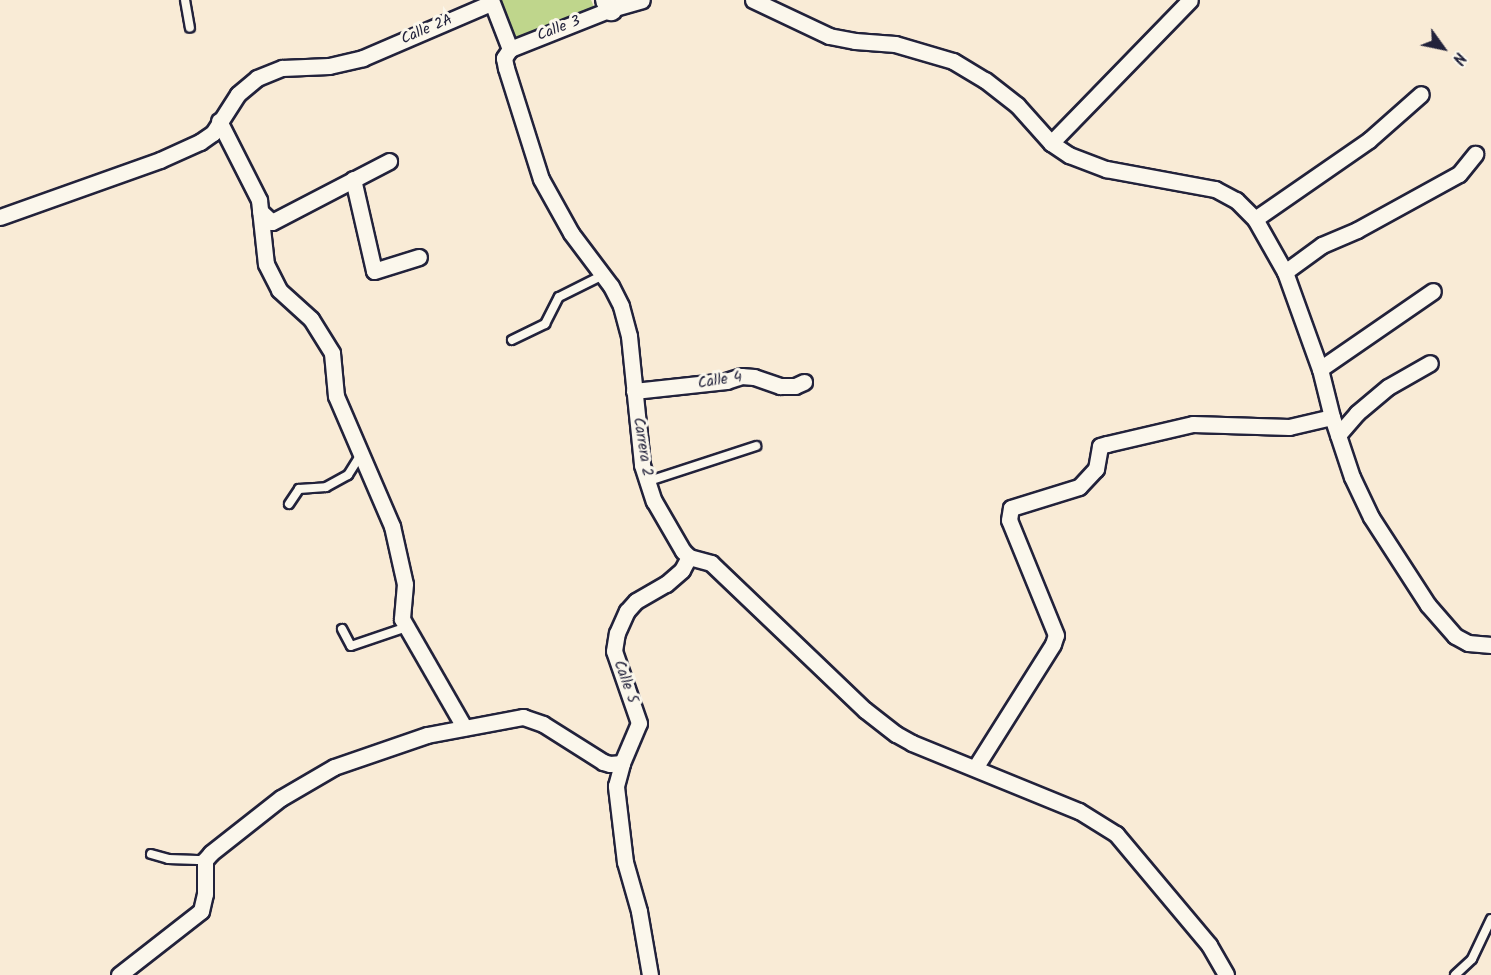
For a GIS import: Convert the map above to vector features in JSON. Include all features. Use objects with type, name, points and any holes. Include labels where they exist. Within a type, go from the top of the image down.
[{"type":"street","name":"Calle 3","points":[[510,49],[609,4],[642,0]]},
{"type":"street","points":[[756,0],[816,32],[855,41],[895,44],[953,61],[985,80],[1017,105],[1051,143],[1069,155],[1107,169],[1215,189],[1236,200],[1255,219],[1285,272],[1320,369],[1332,417],[1352,477],[1371,518],[1428,605],[1455,636],[1468,644],[1491,645]]},
{"type":"street","points":[[1051,143],[1190,0]]},
{"type":"street","name":"Carrera 2","points":[[491,1],[510,49],[504,58],[506,68],[541,179],[571,233],[603,276],[621,306],[629,336],[646,482],[688,557]]},
{"type":"street","name":"Calle 2A","points":[[0,217],[160,160],[200,142],[213,133],[238,94],[257,78],[282,68],[329,66],[363,58],[491,1]]},
{"type":"street","points":[[1255,219],[1369,140],[1421,94]]},
{"type":"street","points":[[219,121],[259,200],[266,264],[279,290],[311,319],[332,353],[336,396],[392,526],[405,584],[402,619],[464,727]]},
{"type":"street","points":[[1285,272],[1323,245],[1357,230],[1459,174],[1475,154]]},
{"type":"street","points":[[260,211],[272,222],[389,161]]},
{"type":"street","points":[[353,179],[374,271],[419,257]]},
{"type":"street","points":[[1320,369],[1433,291]]},
{"type":"street","points":[[1338,435],[1357,413],[1389,387],[1430,363]]},
{"type":"street","name":"Calle 4","points":[[634,392],[726,381],[741,376],[754,377],[780,386],[795,386],[804,382]]},
{"type":"street","points":[[975,768],[1053,644],[1056,635],[1009,520],[1011,508],[1079,487],[1096,470],[1100,446],[1107,444],[1193,424],[1289,427],[1332,417]]},
{"type":"street","points":[[688,557],[711,563],[865,710],[896,734],[912,744],[1079,811],[1116,834],[1174,907],[1209,945],[1226,975]]},
{"type":"street","name":"Calle 5","points":[[650,975],[644,930],[625,862],[616,786],[622,763],[639,723],[614,651],[627,610],[636,601],[666,584],[682,570],[688,557]]},
{"type":"street","points":[[119,975],[201,911],[205,894],[205,860],[281,798],[334,767],[427,735],[523,717],[533,719],[603,762],[622,763]]},
{"type":"lane","points":[[185,0],[190,28]]},
{"type":"lane","points":[[512,340],[545,324],[560,297],[603,276]]},
{"type":"lane","points":[[646,482],[756,446]]},
{"type":"lane","points":[[290,504],[299,489],[326,488],[348,475],[362,454]]},
{"type":"lane","points":[[342,629],[351,646],[407,627]]},
{"type":"lane","points":[[151,854],[168,859],[205,860]]},
{"type":"lane","points":[[1455,975],[1472,959],[1491,919]]},
{"type":"green space","points":[[497,0],[591,0],[594,7],[513,41]]}]
